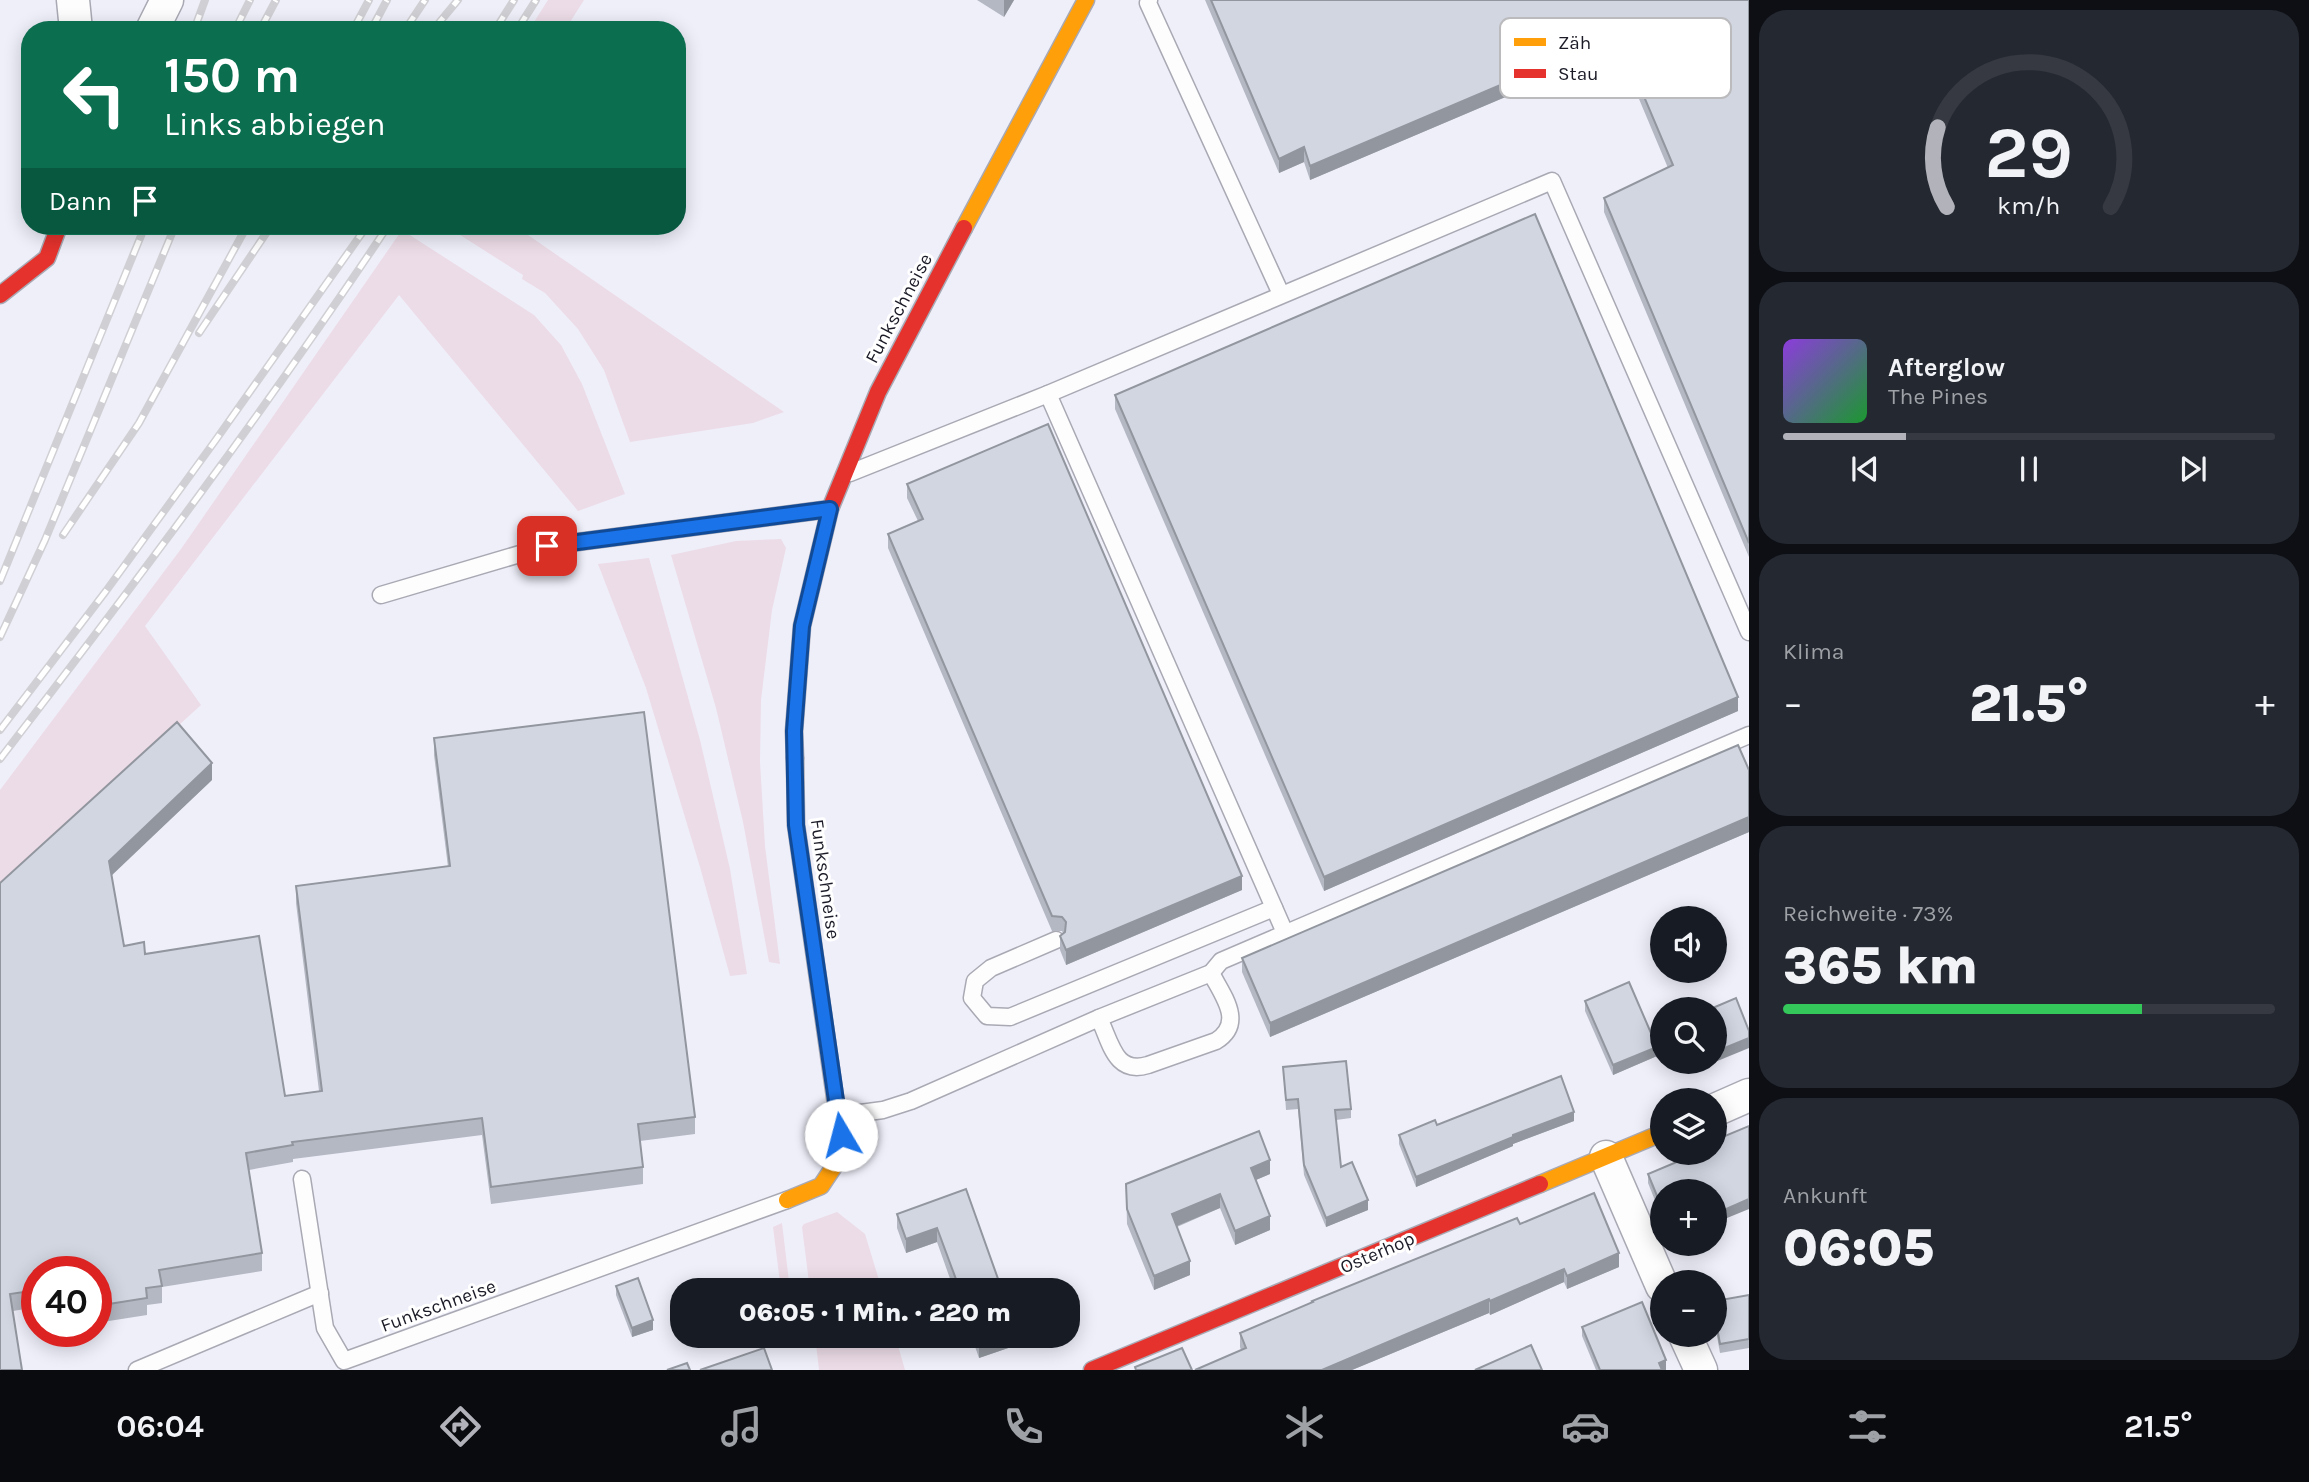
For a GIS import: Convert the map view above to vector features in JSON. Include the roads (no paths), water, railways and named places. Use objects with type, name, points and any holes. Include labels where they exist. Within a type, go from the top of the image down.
[{"type":"street","points":[[73,0],[75,21]]},
{"type":"street","points":[[156,21],[167,0]]},
{"type":"street","name":"Funkschneise","points":[[787,1200],[821,1186],[843,1153],[796,825],[794,745],[802,626],[830,509],[878,392],[905,338],[1086,0]]},
{"type":"street","points":[[0,295],[47,258],[56,235]]},
{"type":"street","points":[[1727,1105],[1749,1095]]},
{"type":"street","name":"Osterhop","points":[[1092,1370],[1650,1138]]},
{"type":"street","points":[[1606,1157],[1655,1270]]},
{"type":"street","points":[[1690,1347],[1700,1370]]},
{"type":"lane","points":[[1149,0],[1148,3],[1281,295]]},
{"type":"lane","points":[[845,475],[1048,394],[1552,181],[1749,632]]},
{"type":"lane","points":[[1048,394],[1286,934]]},
{"type":"lane","points":[[381,594],[547,546],[830,509]]},
{"type":"lane","points":[[838,1116],[883,1110],[911,1101],[1099,1018],[1211,973],[1221,961],[1749,735]]},
{"type":"lane","points":[[1056,940],[990,968],[975,981],[972,999],[987,1016],[1010,1017],[1274,908]]},
{"type":"lane","points":[[1099,1018],[1119,1061],[1126,1067],[1136,1069],[1216,1041],[1226,1035],[1231,1021],[1229,1008],[1211,973]]},
{"type":"lane","points":[[136,1370],[320,1293],[302,1179]]},
{"type":"lane","name":"Funkschneise","points":[[320,1293],[325,1328],[344,1361],[787,1200]]},
{"type":"railway","points":[[197,21],[205,0]]},
{"type":"railway","points":[[240,21],[250,0]]},
{"type":"railway","points":[[265,21],[276,0]]},
{"type":"railway","points":[[358,21],[369,0]]},
{"type":"railway","points":[[376,21],[387,0]]},
{"type":"railway","points":[[411,21],[425,0]]},
{"type":"railway","points":[[440,21],[458,0]]},
{"type":"railway","points":[[501,21],[514,0]]},
{"type":"railway","points":[[523,21],[536,0]]},
{"type":"railway","points":[[0,581],[141,235]]},
{"type":"railway","points":[[0,637],[45,540],[171,235]]},
{"type":"railway","points":[[63,535],[139,423],[242,235]]},
{"type":"railway","points":[[199,333],[265,235]]},
{"type":"railway","points":[[0,730],[106,591],[361,235]]},
{"type":"railway","points":[[0,759],[199,496],[382,235]]}]
